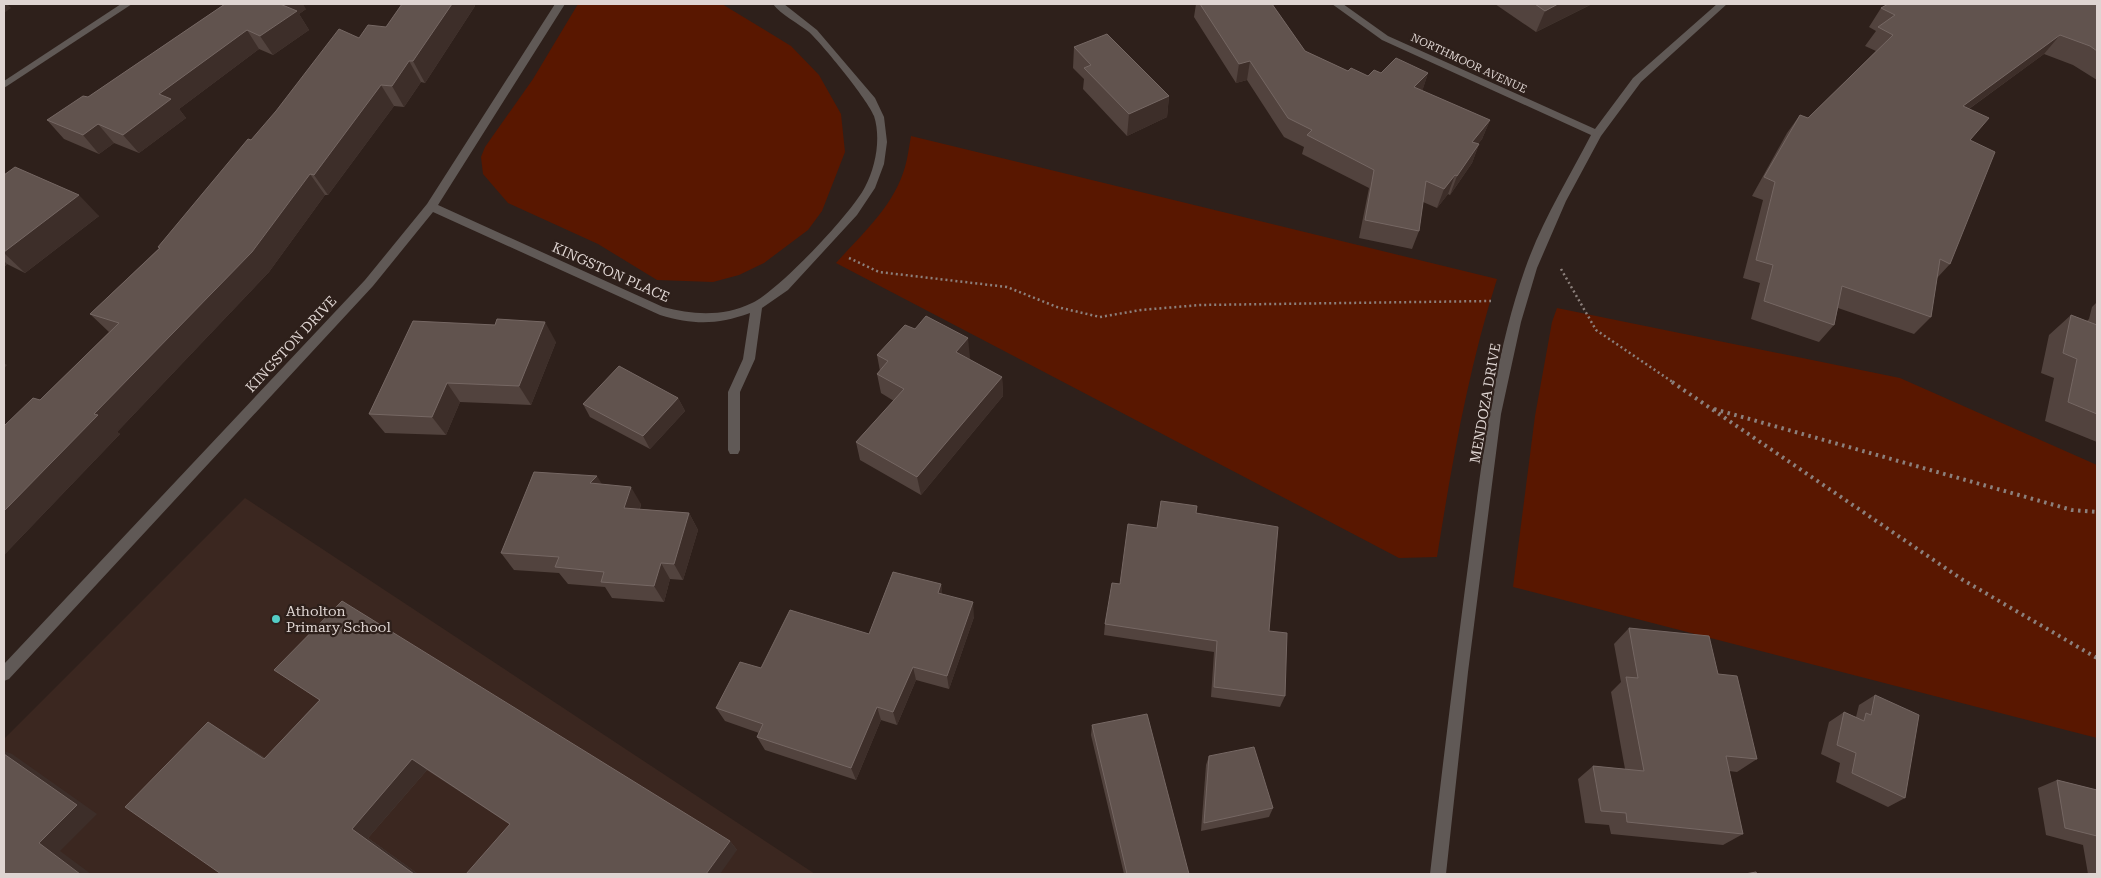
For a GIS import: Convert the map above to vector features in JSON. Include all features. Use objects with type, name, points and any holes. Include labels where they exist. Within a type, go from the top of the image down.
[{"type":"street","points":[[4,84],[127,4]]},
{"type":"street","name":"KINGSTON DRIVE","points":[[4,674],[369,283],[431,207],[560,4]]},
{"type":"street","name":"KINGSTON PLACE","points":[[431,207],[660,312],[686,318],[727,317],[757,306],[784,287],[853,212],[870,188],[879,164],[882,142],[879,118],[872,100],[814,32],[778,4]]},
{"type":"street","name":"NORTHMOOR AVENUE","points":[[1337,4],[1385,38],[1597,134]]},
{"type":"street","name":"MENDOZA DRIVE","points":[[1438,874],[1461,672],[1496,414],[1531,268],[1561,201],[1597,134],[1637,80],[1722,4]]},
{"type":"street","points":[[734,450],[734,392],[749,359],[757,306]]},
{"type":"path","points":[[1543,240],[1596,330],[1963,580],[2097,658]]},
{"type":"path","points":[[822,246],[879,272],[1007,287],[1057,308],[1100,317],[1141,310],[1200,305],[1522,300]]},
{"type":"path","points":[[1710,408],[2072,510],[2097,512]]},
{"type":"shaded area","points":[[578,4],[722,4],[791,46],[819,75],[841,114],[845,152],[822,211],[808,230],[764,263],[739,275],[713,282],[657,280],[598,244],[508,203],[483,174],[481,157],[485,147],[533,79]]},
{"type":"shaded area","points":[[911,136],[1497,279],[1469,382],[1437,557],[1399,558],[836,263],[876,219],[893,194],[905,167]]},
{"type":"shaded area","points":[[1557,308],[1900,378],[2097,465],[2097,738],[1513,587],[1535,416],[1552,322]]},
{"type":"shaded area","name":"Atholton Primary School","points":[[245,498],[815,874],[4,874],[4,739]]},
{"type":"building","points":[[225,4],[280,4],[297,11],[260,36],[247,30],[159,94],[171,99],[123,135],[98,124],[83,135],[47,120],[83,96],[88,97]]},
{"type":"building","points":[[402,4],[452,4],[413,61],[409,61],[392,86],[381,85],[314,175],[310,174],[252,252],[94,414],[98,415],[4,511],[4,426],[33,398],[40,400],[119,323],[90,314],[160,248],[158,247],[248,139],[251,140],[276,111],[339,29],[359,38],[368,25],[386,27]]},
{"type":"building","points":[[1200,4],[1272,4],[1305,51],[1348,71],[1351,68],[1368,76],[1374,70],[1381,73],[1396,58],[1428,73],[1414,87],[1490,120],[1472,142],[1479,144],[1457,176],[1455,175],[1444,189],[1426,181],[1419,231],[1365,220],[1374,170],[1307,135],[1312,130],[1288,118],[1250,61],[1239,64]]},
{"type":"building","points":[[1535,4],[1558,4],[1545,11]]},
{"type":"building","points":[[1888,4],[2097,4],[2097,51],[2090,46],[2060,35],[1963,106],[1989,118],[1970,140],[1995,152],[1950,264],[1940,259],[1931,317],[1842,286],[1834,325],[1764,301],[1773,265],[1756,260],[1775,182],[1764,177],[1800,115],[1808,118],[1893,35],[1878,27],[1895,15],[1881,8]]},
{"type":"building","points":[[1107,34],[1169,96],[1129,114],[1084,68],[1091,65],[1074,47]]},
{"type":"building","points":[[15,167],[79,195],[4,252],[4,175]]},
{"type":"building","points":[[2071,315],[2097,325],[2097,414],[2068,402],[2077,359],[2063,353]]},
{"type":"building","points":[[926,316],[968,338],[956,352],[1002,377],[917,477],[856,442],[904,389],[877,374],[888,361],[877,355],[905,325],[915,329]]},
{"type":"building","points":[[497,319],[545,322],[519,386],[447,383],[432,417],[369,414],[413,321],[495,325]]},
{"type":"building","points":[[619,366],[678,398],[643,436],[583,404]]},
{"type":"building","points":[[534,472],[597,476],[590,483],[631,487],[624,508],[689,513],[674,564],[661,563],[654,586],[601,582],[604,572],[555,567],[559,557],[501,553]]},
{"type":"building","points":[[1161,501],[1197,506],[1196,513],[1278,527],[1269,631],[1287,633],[1285,696],[1214,687],[1217,641],[1105,624],[1112,583],[1120,584],[1128,524],[1157,528]]},
{"type":"building","points":[[893,572],[941,584],[938,593],[973,602],[947,676],[913,667],[893,712],[877,707],[851,768],[757,737],[763,724],[716,708],[740,662],[761,668],[790,610],[869,634]]},
{"type":"building","points":[[342,601],[730,841],[706,874],[466,874],[510,824],[412,759],[352,829],[414,874],[221,874],[125,807],[208,722],[264,759],[320,700],[274,670]]},
{"type":"building","points":[[1629,628],[1709,636],[1718,674],[1737,676],[1757,759],[1726,756],[1743,834],[1627,822],[1626,813],[1601,811],[1593,766],[1644,771],[1626,677],[1638,678]]},
{"type":"building","points":[[1875,695],[1919,715],[1905,798],[1852,773],[1856,753],[1837,745],[1844,712],[1864,721],[1866,713],[1871,715]]},
{"type":"building","points":[[1147,714],[1189,874],[1127,874],[1092,725]]},
{"type":"building","points":[[1254,747],[1273,808],[1204,823],[1209,756]]},
{"type":"building","points":[[4,754],[77,805],[39,843],[80,874],[4,874]]},
{"type":"building","points":[[2057,780],[2097,790],[2097,836],[2065,828]]},
{"type":"place","name":"Atholton Primary School","points":[[276,619]]}]
